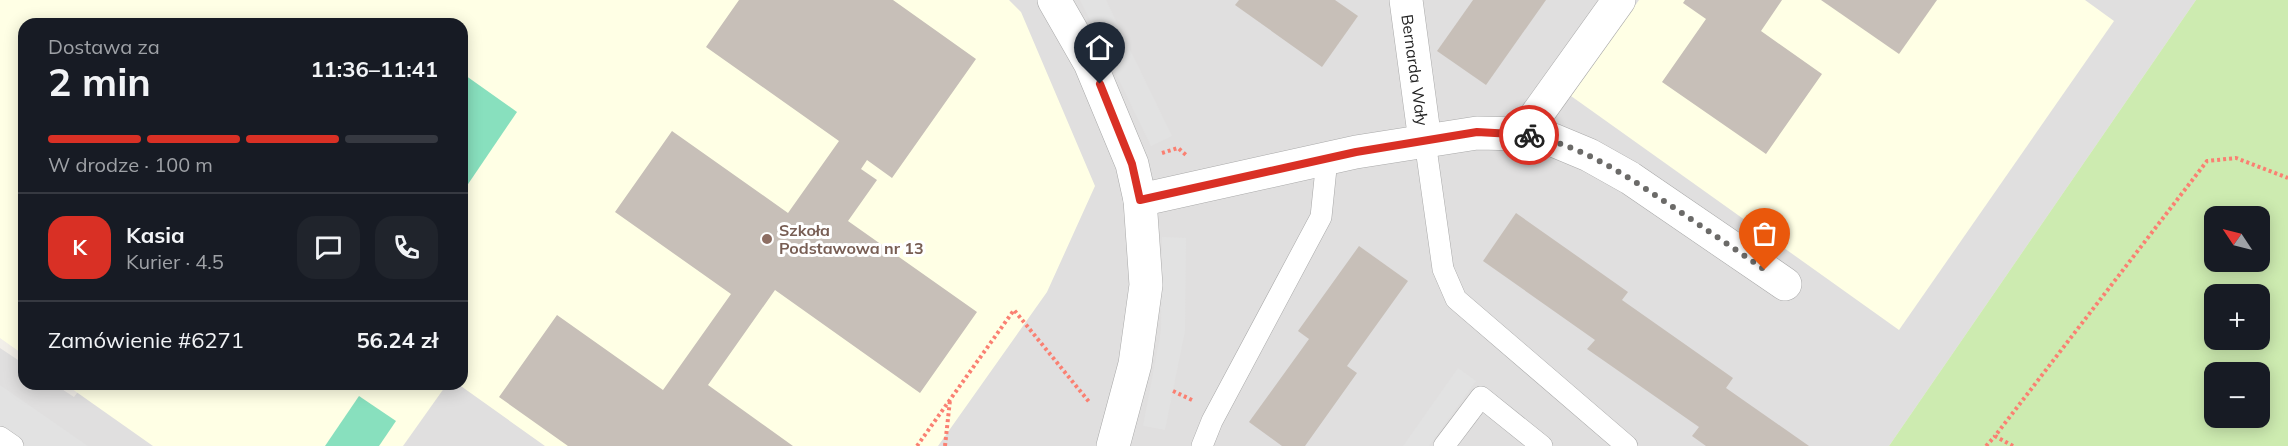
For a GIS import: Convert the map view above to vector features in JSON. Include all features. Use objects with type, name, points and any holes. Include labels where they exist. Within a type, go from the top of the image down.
[{"type":"street","points":[[1054,0],[1090,63],[1132,164],[1140,200],[1146,285],[1134,364],[1113,446]]},
{"type":"street","name":"Bernarda Wały","points":[[1406,0],[1425,141]]},
{"type":"street","points":[[1523,134],[1619,0]]},
{"type":"street","name":"Bernarda Wały","points":[[1140,200],[1327,159],[1477,132],[1523,134],[1553,140],[1589,155],[1630,178],[1785,284]]},
{"type":"lane","points":[[1425,141],[1443,269],[1456,299],[1627,446]]},
{"type":"lane","points":[[1202,446],[1212,421],[1321,217],[1327,159]]},
{"type":"lane","points":[[1444,446],[1481,398],[1542,446]]},
{"type":"lane","points":[[0,437],[13,446]]},
{"type":"path","points":[[1986,446],[2207,161],[2236,158],[2288,178]]},
{"type":"path","points":[[917,446],[1014,310],[1093,406]]},
{"type":"path","points":[[945,446],[950,400]]},
{"type":"path","points":[[1995,436],[2013,446]]},
{"type":"shaded area","name":"Szkoła Podstawowa nr 13","points":[[0,0],[1009,0],[1021,12],[1095,186],[1047,292],[938,446],[545,446],[466,390],[468,18],[18,18],[18,351],[0,338]]},
{"type":"shaded area","points":[[355,0],[2196,0],[1889,446],[0,446],[0,348],[18,360],[18,390],[63,390],[74,397],[79,390],[468,390],[468,18],[435,18]]},
{"type":"shaded area","points":[[1080,0],[1106,0],[1172,136],[1151,146]]},
{"type":"shaded area","points":[[1639,0],[2085,0],[2114,21],[1899,330],[1571,96]]},
{"type":"shaded area","points":[[1162,237],[1186,238],[1185,331],[1165,430],[1143,426],[1161,331]]},
{"type":"shaded area","points":[[1458,368],[1476,381],[1429,446],[1403,446]]},
{"type":"shaded area","points":[[0,385],[88,446],[0,446]]},
{"type":"shaded area","points":[[74,390],[443,390],[403,446],[153,446]]},
{"type":"green space","points":[[2196,0],[2288,0],[2288,446],[1889,446]]},
{"type":"green space","points":[[468,77],[517,112],[468,184]]},
{"type":"green space","points":[[359,396],[396,421],[379,446],[325,446]]},
{"type":"building","points":[[739,0],[893,0],[976,59],[892,178],[867,160],[861,169],[877,180],[848,221],[977,312],[920,393],[775,290],[708,385],[793,446],[568,446],[499,397],[557,315],[663,390],[731,294],[615,212],[672,131],[788,213],[839,141],[706,47]]},
{"type":"building","points":[[1239,0],[1335,0],[1358,16],[1322,67],[1235,5]]},
{"type":"building","points":[[1473,0],[1546,0],[1486,85],[1437,51]]},
{"type":"building","points":[[1685,0],[1782,0],[1761,31],[1822,74],[1766,154],[1662,82],[1706,19],[1683,3]]},
{"type":"building","points":[[1821,0],[1937,0],[1899,54]]},
{"type":"building","points":[[1516,213],[1628,292],[1622,300],[1733,378],[1726,388],[1809,446],[1706,446],[1692,436],[1699,427],[1587,349],[1595,340],[1483,261]]},
{"type":"building","points":[[1359,246],[1408,281],[1347,366],[1357,373],[1305,446],[1282,446],[1249,422],[1309,339],[1298,331]]},
{"type":"way so far","points":[[1529,135],[1553,140],[1589,155],[1630,178],[1765,270]]},
{"type":"place","name":"Szkoła Podstawowa nr 13","points":[[767,239]]},
{"type":"route","points":[[1100,84],[1132,164],[1140,200],[1356,152],[1477,132],[1529,135]]}]
